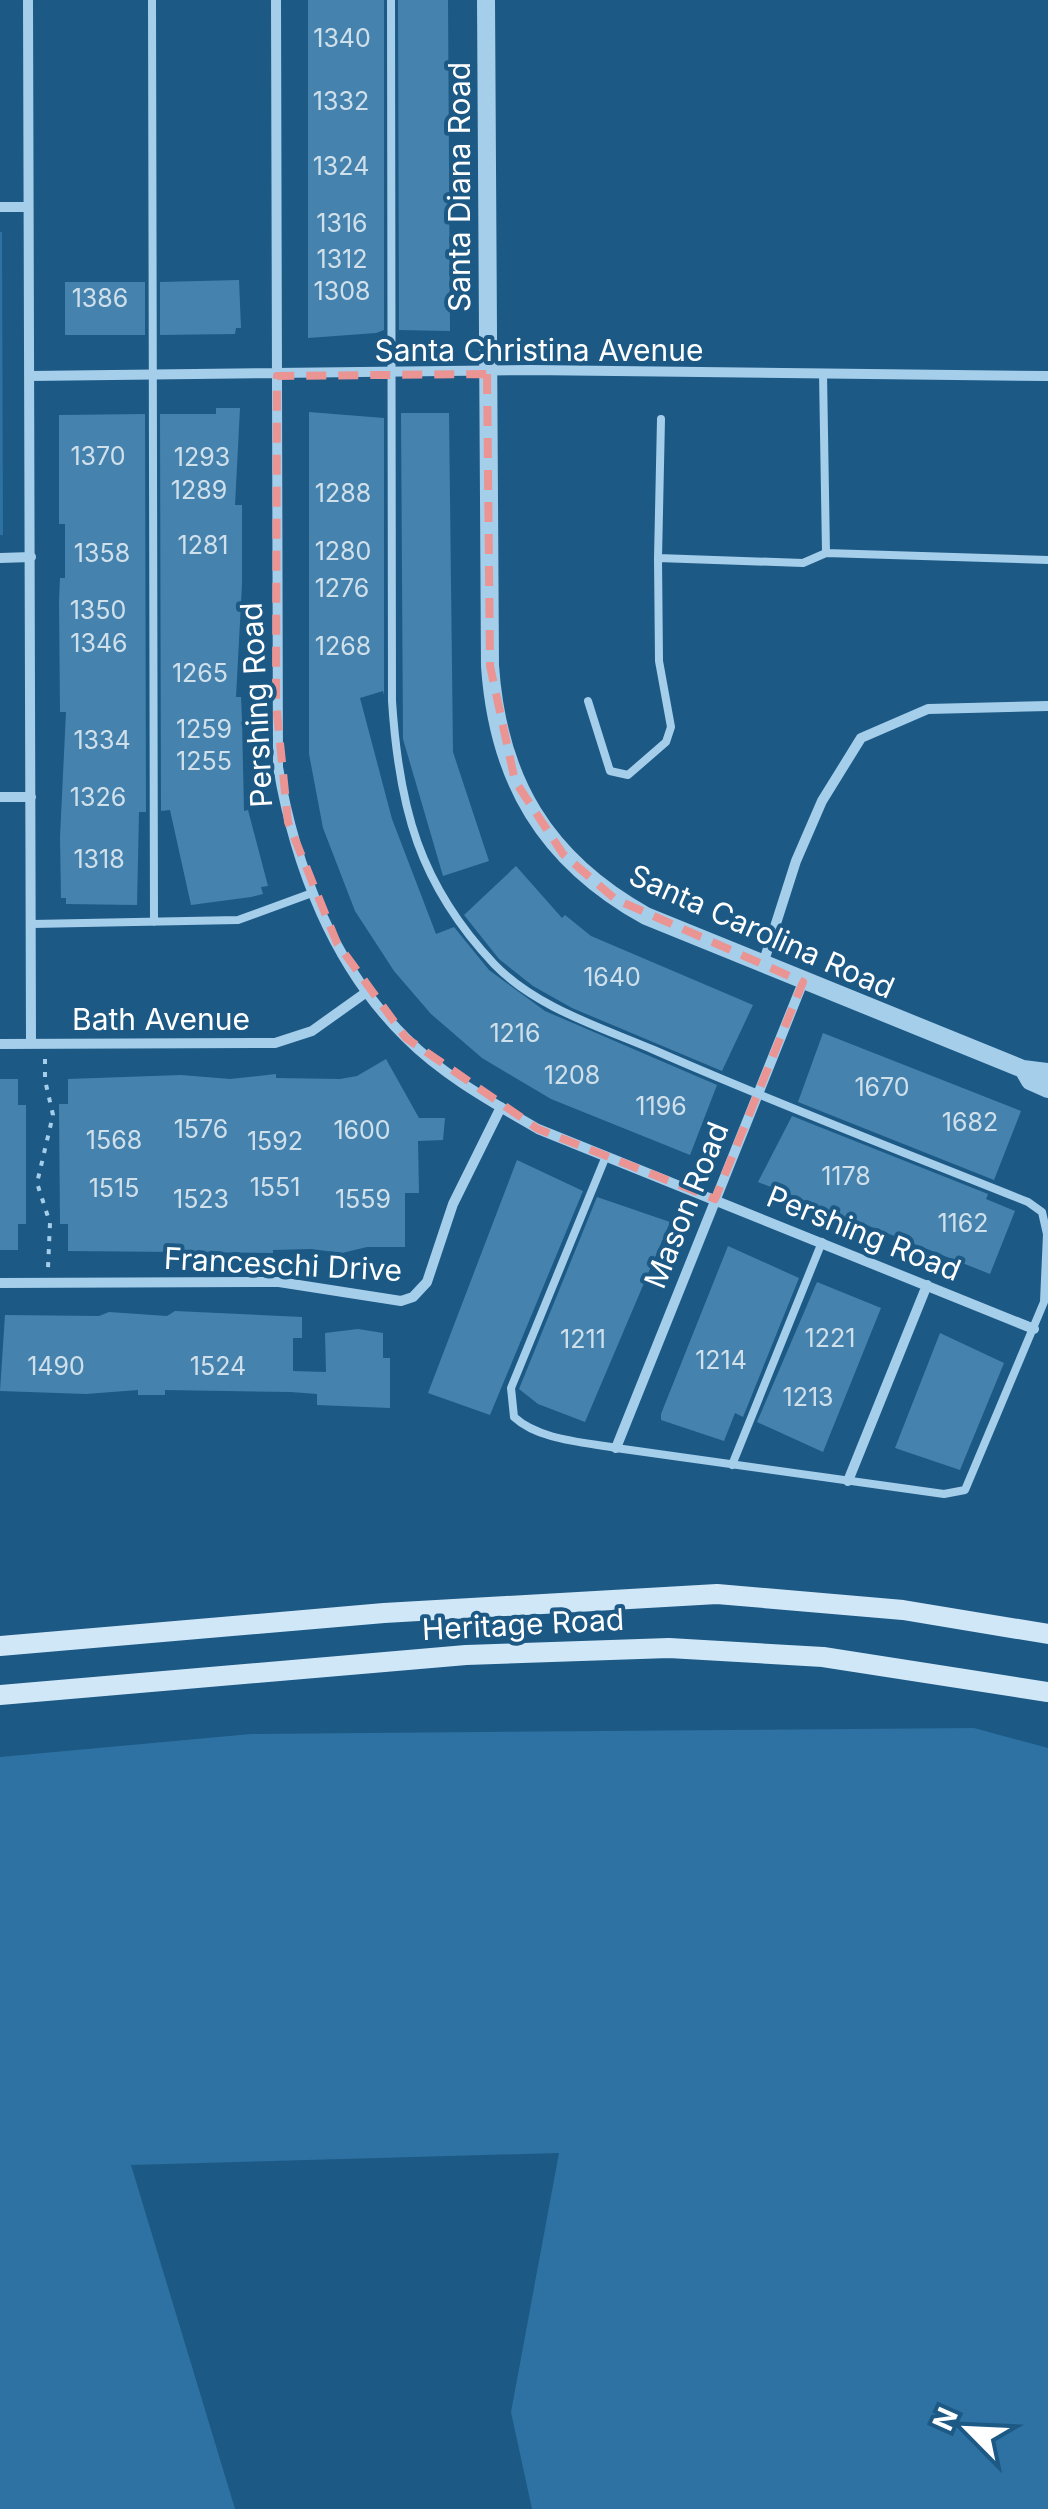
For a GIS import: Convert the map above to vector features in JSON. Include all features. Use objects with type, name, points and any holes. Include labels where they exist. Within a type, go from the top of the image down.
[{"type":"main road","name":"Heritage Road","points":[[0,1646],[384,1613],[716,1594],[903,1610],[1048,1634]]},
{"type":"main road","name":"Heritage Road","points":[[0,1696],[466,1655],[669,1648],[823,1658],[1048,1692]]},
{"type":"street","points":[[28,0],[31,1044]]},
{"type":"street","name":"Pershing Road","points":[[276,0],[278,766],[288,822],[312,893],[368,991],[406,1038],[501,1107],[538,1129],[1034,1328]]},
{"type":"street","name":"Santa Diana Road","points":[[486,0],[487,374]]},
{"type":"street","points":[[0,206],[28,207]]},
{"type":"street","name":"Santa Carolina Road","points":[[487,374],[491,681],[502,750],[515,781],[563,854],[615,899],[803,982],[1022,1069],[1048,1072]]},
{"type":"street","name":"Santa Christina Avenue","points":[[30,376],[1048,376]]},
{"type":"street","points":[[0,558],[31,558]]},
{"type":"street","points":[[763,965],[816,816],[861,738],[928,709],[1048,706]]},
{"type":"street","points":[[0,798],[32,797]]},
{"type":"street","name":"Mason Road","points":[[616,1448],[803,982]]},
{"type":"street","name":"Bath Avenue","points":[[0,1044],[275,1043],[312,1031],[368,991]]},
{"type":"street","name":"Santa Carolina Road","points":[[1022,1069],[1030,1082],[1048,1089]]},
{"type":"street","name":"Franceschi Drive","points":[[0,1284],[279,1282],[402,1301],[413,1297],[427,1282],[453,1204],[501,1107]]},
{"type":"street","points":[[848,1481],[927,1285]]},
{"type":"lane","points":[[152,0],[154,922]]},
{"type":"lane","points":[[391,0],[396,761],[405,813],[428,874],[497,967],[548,1004],[758,1096],[1028,1202],[1042,1212],[1047,1280],[1034,1328],[965,1490],[944,1494],[616,1448],[567,1440],[523,1425],[510,1404],[511,1388],[606,1156]]},
{"type":"lane","points":[[823,374],[826,553]]},
{"type":"lane","points":[[588,701],[610,771],[628,775],[666,742],[671,727],[659,661],[661,419]]},
{"type":"lane","points":[[658,558],[803,563],[826,553],[1048,560]]},
{"type":"lane","points":[[32,924],[238,920],[312,893]]},
{"type":"lane","points":[[732,1465],[822,1242]]},
{"type":"path","points":[[46,1044],[44,1080],[53,1114],[37,1182],[50,1223],[48,1283]]},
{"type":"highlighted area","points":[[487,374],[490,666],[515,781],[563,854],[615,899],[803,982],[715,1199],[538,1129],[406,1038],[337,943],[288,822],[276,703],[277,376]]},
{"type":"shaded area","points":[[2,232],[3,535],[0,535]]},
{"type":"shaded area","points":[[974,1728],[1048,1748],[1048,2509],[532,2509],[511,2412],[559,2153],[131,2165],[235,2509],[0,2509],[0,1757],[251,1734]]},
{"type":"building","points":[[308,0],[384,0],[384,330],[376,333],[308,338]]},
{"type":"building","points":[[398,0],[448,0],[450,331],[399,330]]},
{"type":"building","points":[[239,280],[241,328],[236,328],[235,334],[160,335],[160,282]]},
{"type":"building","points":[[65,282],[145,282],[145,335],[65,335]]},
{"type":"building","points":[[216,408],[240,408],[235,505],[242,505],[242,584],[236,697],[241,697],[244,811],[248,810],[268,886],[261,887],[263,894],[251,897],[191,905],[170,810],[161,811],[160,414],[216,414]]},
{"type":"building","points":[[309,412],[384,418],[384,695],[383,691],[360,698],[392,819],[436,934],[454,927],[489,970],[545,1011],[717,1085],[690,1155],[551,1099],[482,1058],[431,1014],[394,971],[355,911],[323,828],[309,754]]},
{"type":"building","points":[[401,413],[449,413],[453,752],[489,861],[443,876],[403,739]]},
{"type":"building","points":[[145,414],[146,812],[139,812],[137,905],[66,904],[66,898],[61,898],[60,837],[66,712],[60,712],[59,601],[60,578],[65,578],[65,524],[59,524],[59,415]]},
{"type":"building","points":[[516,866],[562,918],[565,915],[591,936],[753,1005],[722,1071],[572,1008],[533,986],[499,959],[464,915]]},
{"type":"building","points":[[823,1033],[1021,1111],[994,1180],[798,1102]]},
{"type":"building","points":[[386,1059],[419,1118],[445,1118],[443,1140],[418,1141],[419,1193],[405,1193],[405,1247],[367,1247],[342,1253],[311,1249],[273,1253],[68,1251],[68,1224],[60,1224],[59,1104],[68,1104],[68,1079],[181,1075],[230,1079],[276,1074],[276,1078],[340,1079],[357,1076]]},
{"type":"building","points":[[0,1079],[18,1079],[18,1105],[26,1105],[26,1224],[18,1224],[18,1250],[0,1250]]},
{"type":"building","points":[[792,1116],[988,1194],[986,1199],[1015,1211],[990,1274],[758,1182]]},
{"type":"building","points":[[517,1160],[583,1191],[490,1415],[428,1393]]},
{"type":"building","points":[[597,1197],[670,1222],[585,1422],[538,1404],[519,1389]]},
{"type":"building","points":[[728,1246],[799,1278],[743,1417],[735,1413],[724,1441],[661,1420],[661,1414]]},
{"type":"building","points":[[817,1282],[881,1308],[823,1452],[757,1422]]},
{"type":"building","points":[[175,1311],[302,1317],[302,1338],[293,1338],[293,1371],[326,1372],[325,1333],[358,1329],[383,1333],[383,1358],[390,1358],[390,1408],[317,1405],[317,1394],[291,1392],[165,1390],[165,1395],[138,1395],[138,1390],[86,1394],[0,1391],[5,1315],[99,1316],[109,1312],[167,1316]]},
{"type":"building","points":[[940,1333],[1004,1363],[960,1470],[895,1448]]}]
